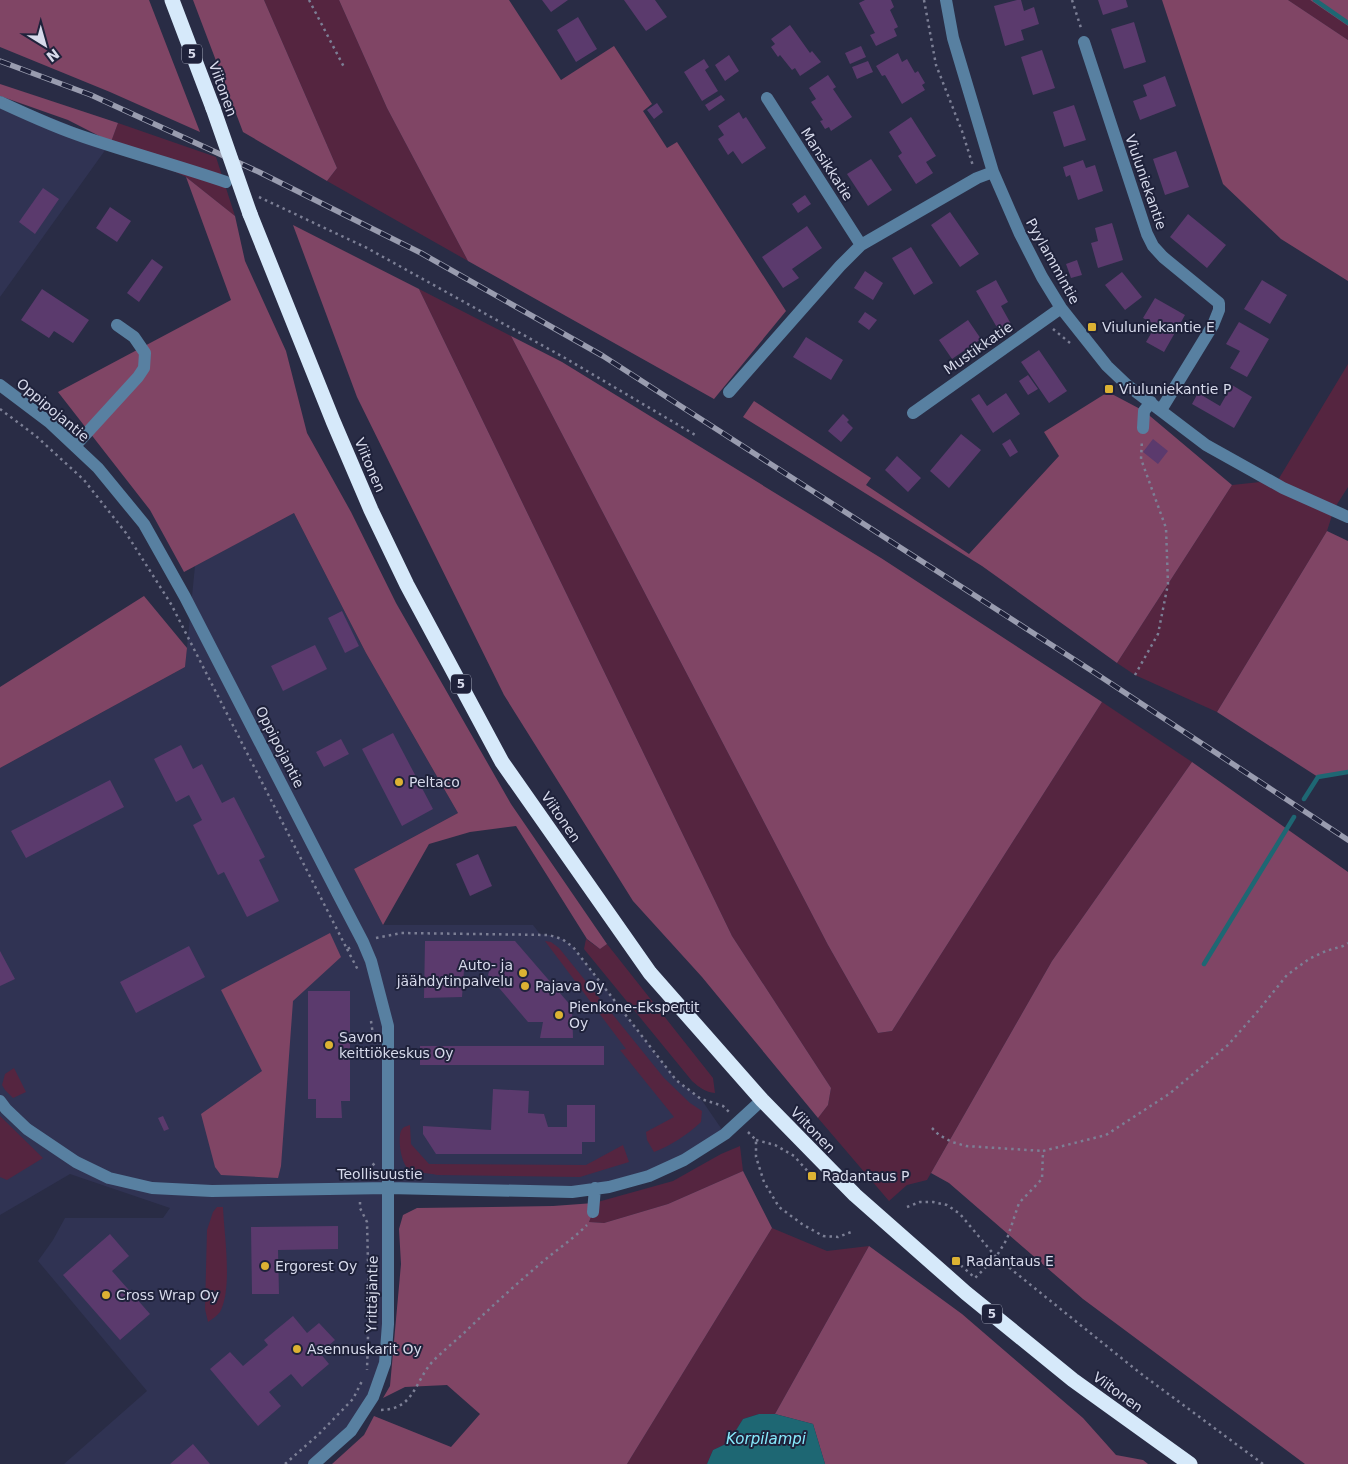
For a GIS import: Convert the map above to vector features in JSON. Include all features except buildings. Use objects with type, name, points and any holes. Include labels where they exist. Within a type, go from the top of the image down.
[{"type":"highway","name":"Viitonen","points":[[172,0],[213,108],[250,214],[371,510],[408,585],[502,762],[650,973],[762,1100],[855,1196],[966,1293],[1073,1380],[1190,1464]]},
{"type":"street","name":"Pyylammintie","points":[[946,0],[953,38],[993,172],[1020,234],[1042,277],[1061,308],[1107,366],[1127,385],[1206,445],[1283,488],[1348,517]]},
{"type":"street","name":"Viuluniekantie","points":[[1084,42],[1147,234],[1153,246],[1163,257],[1219,303],[1219,310],[1213,325],[1156,406]]},
{"type":"street","name":"Mansikkatie","points":[[767,98],[861,245]]},
{"type":"street","points":[[0,102],[38,120],[83,137],[226,182]]},
{"type":"street","points":[[729,392],[840,266],[861,245],[977,178],[993,172]]},
{"type":"street","name":"Mustikkatie","points":[[913,413],[1061,308]]},
{"type":"street","points":[[74,446],[138,377],[144,368],[145,353],[134,337],[117,325]]},
{"type":"street","name":"Oppipojantie","points":[[0,385],[50,422],[98,468],[144,524],[185,597],[363,942],[376,978],[388,1026],[388,1188]]},
{"type":"street","points":[[1144,428],[1144,411],[1156,406]]},
{"type":"street","name":"Teollisuustie","points":[[0,1101],[13,1116],[35,1135],[76,1162],[109,1178],[152,1188],[212,1191],[388,1188],[572,1192],[609,1186],[649,1176],[684,1160],[724,1134],[762,1100]]},
{"type":"street","name":"Yrittäjäntie","points":[[314,1464],[352,1431],[373,1397],[385,1363],[388,1324],[388,1188]]},
{"type":"street","points":[[593,1212],[595,1188]]},
{"type":"path","points":[[309,0],[345,69]]},
{"type":"path","points":[[924,0],[936,65],[962,131],[977,178]]},
{"type":"path","points":[[1072,0],[1084,42]]},
{"type":"path","points":[[253,194],[367,248],[565,358],[697,436]]},
{"type":"path","points":[[0,410],[36,436],[84,480],[126,532],[171,604],[359,972]]},
{"type":"path","points":[[1135,675],[1158,634],[1168,584],[1166,528],[1141,459],[1144,428]]},
{"type":"path","points":[[347,948],[384,935],[401,933],[549,935],[562,939],[573,947],[676,1080],[701,1099],[723,1106],[756,1140],[775,1145],[794,1156],[812,1176]]},
{"type":"path","points":[[932,1128],[939,1135],[952,1142],[966,1146],[1043,1151],[1106,1135],[1170,1094],[1228,1045],[1287,975],[1309,959],[1326,950],[1348,943]]},
{"type":"path","points":[[370,1013],[374,1041]]},
{"type":"path","points":[[756,1140],[756,1156],[764,1182],[779,1207],[802,1224],[823,1236],[838,1237],[854,1231]]},
{"type":"path","points":[[956,1261],[975,1278],[996,1257],[1007,1238],[1019,1203],[1042,1179],[1043,1151]]},
{"type":"path","points":[[285,1464],[354,1399],[367,1373],[369,1303],[368,1222],[360,1208],[363,1174],[376,1162]]},
{"type":"path","points":[[907,1207],[920,1202],[934,1202],[947,1205],[960,1214],[996,1257],[1140,1373],[1262,1464]]},
{"type":"path","points":[[368,1406],[377,1410],[388,1410],[404,1404],[412,1396],[432,1363],[511,1289],[542,1262],[573,1239],[589,1222],[593,1212]]},
{"type":"shaded area","points":[[0,0],[149,0],[200,132],[110,92],[0,47]]},
{"type":"shaded area","points":[[193,0],[264,0],[337,168],[327,181],[243,132]]},
{"type":"shaded area","points":[[264,0],[339,0],[387,108],[468,261],[327,181],[337,168]]},
{"type":"shaded area","points":[[339,0],[509,0],[561,80],[614,46],[652,104],[643,111],[667,148],[677,142],[786,311],[714,399],[468,261],[387,108]]},
{"type":"shaded area","points":[[1162,0],[1288,0],[1348,40],[1348,281],[1281,239],[1223,184]]},
{"type":"shaded area","points":[[1288,0],[1310,0],[1348,26],[1348,40]]},
{"type":"shaded area","points":[[1310,0],[1348,0],[1348,26]]},
{"type":"shaded area","points":[[0,84],[118,123],[111,142],[68,120],[0,96]]},
{"type":"shaded area","points":[[0,97],[111,142],[0,297]]},
{"type":"shaded area","points":[[118,123],[216,157],[235,216],[186,177],[111,142]]},
{"type":"shaded area","points":[[186,177],[235,216],[245,261],[286,351],[307,433],[351,512],[396,603],[511,804],[607,944],[600,949],[587,939],[516,826],[470,832],[429,844],[383,925],[354,869],[458,813],[366,653],[294,513],[184,572],[150,510],[58,392],[231,300]]},
{"type":"shaded area","points":[[293,225],[419,289],[732,936],[831,1088],[828,1105],[818,1118],[702,977],[633,901],[504,695],[357,397]]},
{"type":"shaded area","points":[[419,289],[511,336],[828,945],[878,1033],[892,1031],[1102,702],[1192,762],[1052,961],[927,1180],[907,1185],[889,1201],[818,1118],[828,1105],[831,1088],[732,936]]},
{"type":"shaded area","points":[[511,336],[562,362],[881,558],[1102,702],[892,1031],[878,1033],[828,945]]},
{"type":"shaded area","points":[[1348,364],[1348,487],[1334,509],[1327,531],[1217,712],[1135,675],[1117,663],[1232,485],[1278,480]]},
{"type":"shaded area","points":[[1108,392],[1144,411],[1232,485],[1117,663],[982,566],[743,417],[754,401],[871,478],[866,485],[969,554],[1059,456],[1044,432]]},
{"type":"shaded area","points":[[294,513],[366,653],[458,813],[354,869],[383,925],[533,925],[540,934],[562,939],[573,947],[676,1080],[701,1099],[725,1134],[684,1160],[572,1192],[388,1188],[388,1324],[373,1397],[314,1464],[64,1464],[147,1391],[38,1261],[53,1240],[65,1218],[163,1218],[170,1208],[70,1174],[0,1215],[0,768],[185,667],[195,566]]},
{"type":"shaded area","points":[[1327,531],[1348,541],[1348,772],[1318,777],[1217,712]]},
{"type":"shaded area","points":[[144,596],[187,648],[185,667],[0,768],[0,687]]},
{"type":"shaded area","points":[[1192,762],[1348,872],[1348,1464],[1305,1464],[1083,1299],[949,1183],[931,1173],[1052,961]]},
{"type":"shaded area","points":[[330,933],[341,957],[293,1001],[281,1166],[278,1178],[221,1175],[215,1167],[201,1114],[262,1071],[221,990]]},
{"type":"shaded area","points":[[586,939],[600,949],[607,944],[713,1078],[715,1093],[708,1092],[692,1081],[584,949]]},
{"type":"shaded area","points":[[545,941],[551,942],[559,948],[664,1078],[690,1103],[702,1111],[701,1122],[685,1135],[654,1152],[647,1140],[646,1132],[674,1117],[620,1050],[626,1049]]},
{"type":"shaded area","points":[[14,1068],[26,1092],[13,1098],[2,1085],[5,1074]]},
{"type":"shaded area","points":[[0,1116],[43,1158],[7,1180],[0,1177]]},
{"type":"shaded area","points":[[410,1125],[411,1144],[429,1164],[586,1165],[623,1145],[629,1162],[580,1177],[437,1175],[423,1173],[409,1169],[402,1156],[401,1131],[404,1127]]},
{"type":"shaded area","points":[[740,1146],[743,1171],[668,1204],[604,1223],[589,1222],[594,1203],[673,1181],[721,1154]]},
{"type":"shaded area","points":[[743,1171],[772,1228],[627,1464],[332,1464],[364,1435],[374,1416],[451,1447],[480,1414],[447,1385],[405,1387],[383,1398],[390,1386],[401,1264],[399,1229],[403,1215],[417,1208],[553,1206],[594,1203],[589,1222],[604,1223],[668,1204]]},
{"type":"shaded area","points":[[217,1207],[223,1207],[227,1261],[226,1289],[220,1312],[208,1322],[205,1309],[207,1230],[213,1212]]},
{"type":"shaded area","points":[[772,1228],[827,1251],[869,1246],[775,1414],[759,1414],[743,1419],[728,1443],[713,1450],[707,1464],[627,1464]]},
{"type":"shaded area","points":[[869,1246],[962,1314],[1083,1418],[1116,1455],[1143,1460],[1148,1464],[825,1464],[813,1424],[775,1414]]},
{"type":"water","name":"Korpilampi","points":[[759,1414],[775,1414],[813,1424],[825,1464],[707,1464],[713,1450],[728,1443],[743,1419]]},
{"type":"waterway","points":[[1315,0],[1348,23]]},
{"type":"waterway","points":[[1304,799],[1318,777],[1348,772]]},
{"type":"waterway","points":[[1204,964],[1294,817]]},
{"type":"railway","points":[[0,61],[91,95],[259,172],[421,253],[603,356],[1092,671],[1348,840]]},
{"type":"place","name":"Viuluniekantie E","points":[[1092,327]]},
{"type":"place","name":"Viuluniekantie P","points":[[1109,389]]},
{"type":"place","name":"Peltaco","points":[[399,782]]},
{"type":"place","name":"Auto- ja jäähdytinpalvelu","points":[[523,973]]},
{"type":"place","name":"Pajava Oy","points":[[525,986]]},
{"type":"place","name":"Pienkone-Ekspertit Oy","points":[[559,1015]]},
{"type":"place","name":"Savon keittiökeskus Oy","points":[[329,1045]]},
{"type":"place","name":"Radantaus P","points":[[812,1176]]},
{"type":"place","name":"Radantaus E","points":[[956,1261]]},
{"type":"place","name":"Ergorest Oy","points":[[265,1266]]},
{"type":"place","name":"Cross Wrap Oy","points":[[106,1295]]},
{"type":"place","name":"Asennuskarit Oy","points":[[297,1349]]}]
